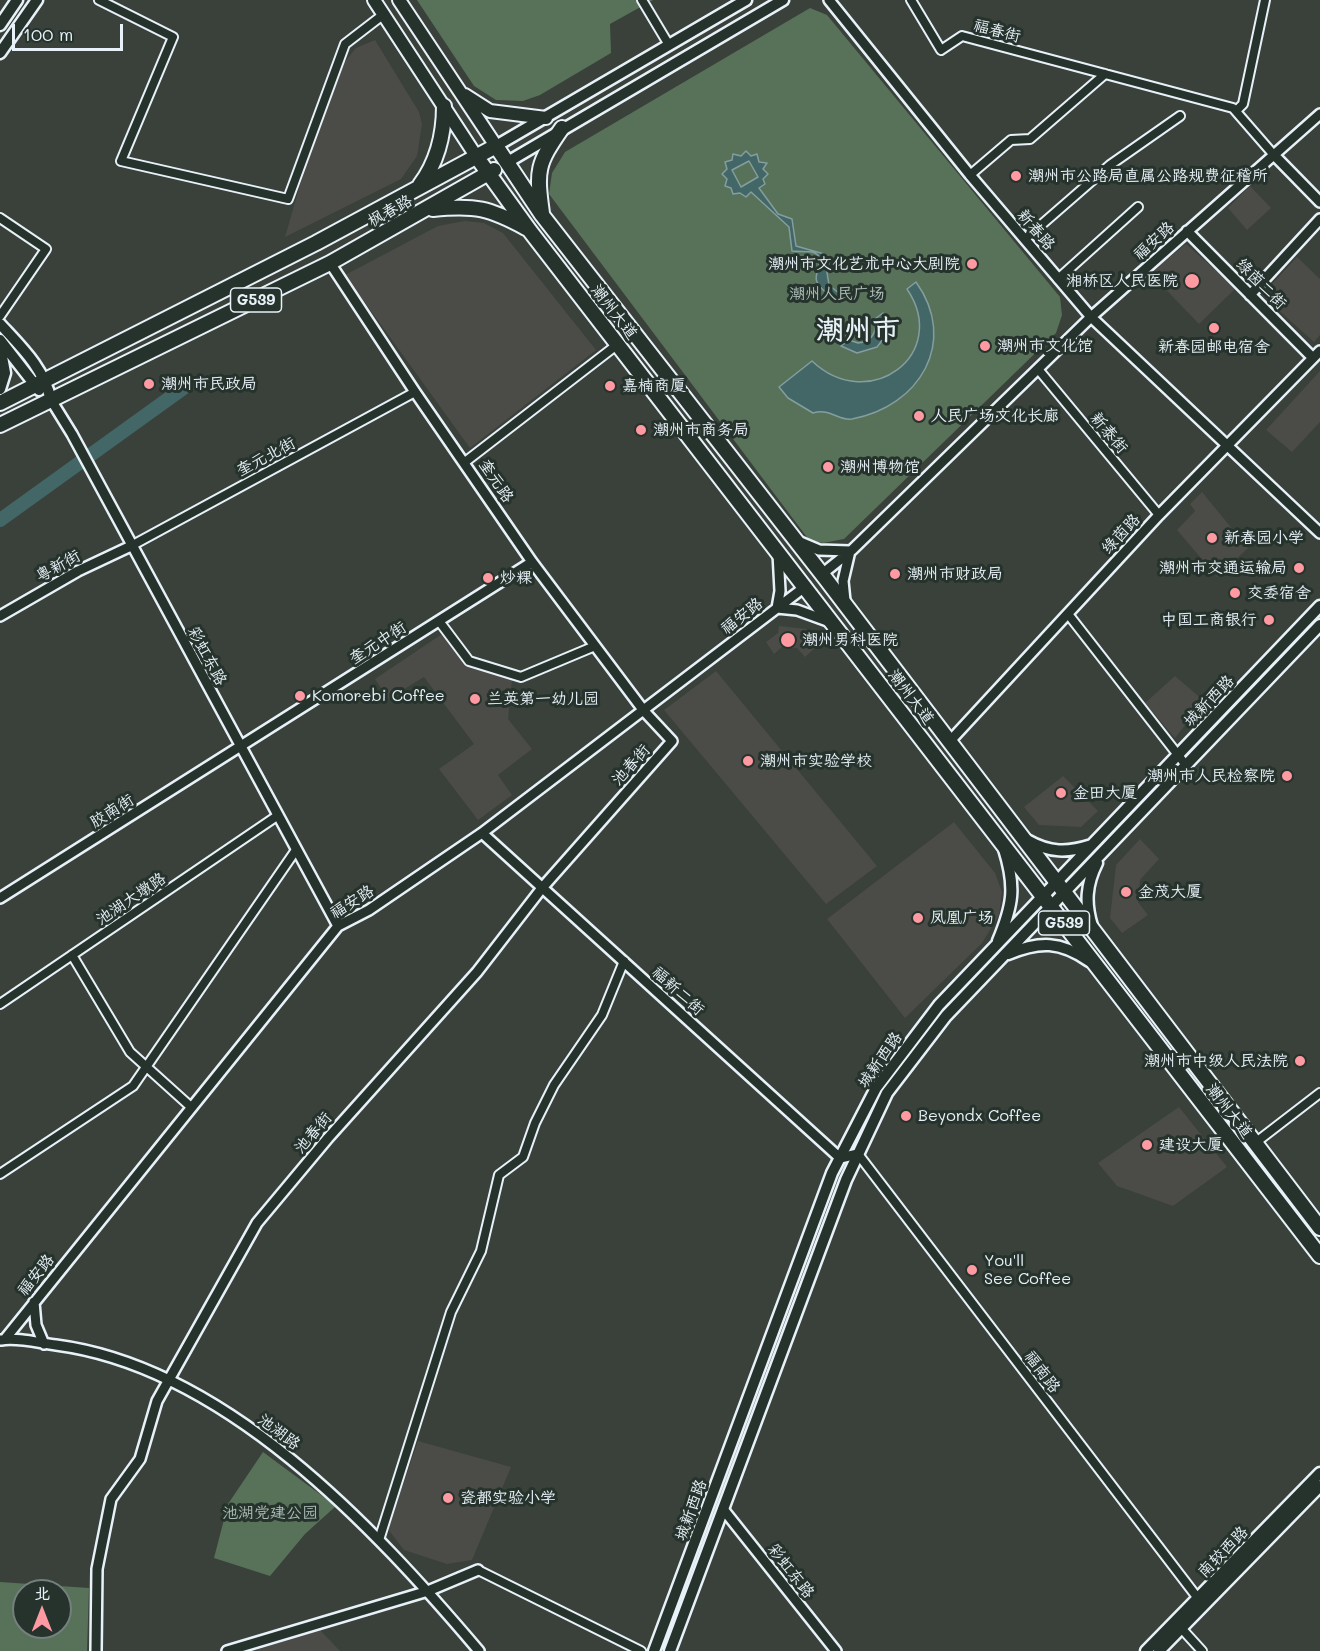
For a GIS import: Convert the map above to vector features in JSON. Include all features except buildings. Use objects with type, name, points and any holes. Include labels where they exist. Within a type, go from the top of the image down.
[{"type":"highway","points":[[418,188],[431,171],[438,153],[444,128],[444,106]]},
{"type":"highway","points":[[542,215],[538,183],[542,156],[562,128]]},
{"type":"highway","name":"枫春路","points":[[0,403],[316,243],[496,146]]},
{"type":"highway","name":"潮州大道","points":[[496,146],[542,215],[796,540],[826,571],[845,604],[1320,1228]]},
{"type":"highway","name":"潮州大道","points":[[476,156],[530,231],[777,548],[1320,1256]]},
{"type":"highway","name":"枫春路","points":[[0,426],[330,263],[506,163]]},
{"type":"highway","points":[[428,209],[469,206],[497,212],[530,231]]},
{"type":"main road","points":[[0,25],[17,0]]},
{"type":"main road","points":[[0,53],[37,0]]},
{"type":"main road","points":[[374,0],[476,156]]},
{"type":"main road","points":[[399,0],[496,146]]},
{"type":"main road","name":"枫春路","points":[[496,146],[746,0]]},
{"type":"main road","name":"枫春路","points":[[506,163],[783,0]]},
{"type":"main road","points":[[461,93],[490,111],[546,118]]},
{"type":"main road","points":[[0,324],[34,361],[40,382]]},
{"type":"main road","points":[[0,340],[40,382],[51,400]]},
{"type":"main road","points":[[0,346],[5,373],[0,389]]},
{"type":"main road","name":"城新西路","points":[[1061,888],[1101,854],[1320,606]]},
{"type":"main road","name":"城新西路","points":[[670,1651],[842,1191],[886,1093],[946,1016],[1005,955],[1095,843],[1320,625]]},
{"type":"main road","points":[[1023,838],[1041,849],[1057,852],[1075,850],[1095,843]]},
{"type":"main road","points":[[994,949],[1013,903],[1010,869],[1002,843]]},
{"type":"main road","points":[[1093,929],[1087,910],[1087,892],[1101,854]]},
{"type":"main road","name":"城新西路","points":[[654,1651],[840,1158],[876,1088],[939,1005],[994,949],[1048,903]]},
{"type":"main road","points":[[1005,955],[1025,947],[1064,946],[1096,966]]},
{"type":"main road","name":"南较西路","points":[[1159,1651],[1182,1629],[1202,1603],[1320,1473]]},
{"type":"main road","name":"南较西路","points":[[1146,1651],[1202,1603],[1320,1486]]},
{"type":"street","points":[[99,0],[173,37],[121,161],[288,199],[345,44],[384,14]]},
{"type":"street","points":[[642,0],[669,45]]},
{"type":"street","name":"新春路","points":[[829,0],[970,175],[1091,317],[1320,533]]},
{"type":"street","name":"福春街","points":[[911,0],[941,50],[962,36],[1233,108],[1274,154]]},
{"type":"street","points":[[1236,111],[1243,104],[1265,0]]},
{"type":"street","points":[[970,175],[1011,140],[1030,140],[1105,74]]},
{"type":"street","name":"福安路","points":[[826,571],[850,552],[1091,317],[1320,114]]},
{"type":"street","points":[[1024,239],[1110,165],[1180,116]]},
{"type":"street","points":[[1274,154],[1320,202]]},
{"type":"street","points":[[1058,279],[1138,207]]},
{"type":"street","points":[[0,218],[46,249],[0,316]]},
{"type":"street","points":[[1250,295],[1320,219]]},
{"type":"street","name":"绿茵二街","points":[[1187,231],[1250,295],[1317,355]]},
{"type":"street","name":"奎元路","points":[[330,263],[532,562],[644,711]]},
{"type":"street","points":[[465,462],[618,344]]},
{"type":"street","name":"绿茵路","points":[[950,741],[1159,515],[1229,447],[1317,355]]},
{"type":"street","name":"新泰街","points":[[1038,369],[1159,515]]},
{"type":"street","name":"奎元北街","points":[[131,546],[415,392]]},
{"type":"street","name":"彩虹东路","points":[[51,400],[72,434],[240,749],[338,926]]},
{"type":"street","points":[[796,540],[819,550],[850,552],[843,581],[845,604]]},
{"type":"street","name":"粤新街","points":[[0,616],[78,571],[131,546]]},
{"type":"street","points":[[777,548],[780,591],[777,608],[797,610],[835,624]]},
{"type":"street","name":"奎元中街","points":[[240,749],[532,562]]},
{"type":"street","name":"福安路","points":[[3,1339],[338,926],[369,910],[482,833],[806,586]]},
{"type":"street","points":[[1068,614],[1182,760]]},
{"type":"street","points":[[439,621],[469,661],[521,677],[595,646]]},
{"type":"street","name":"池春街","points":[[96,1651],[97,1569],[111,1499],[140,1459],[157,1401],[209,1305],[257,1223],[328,1137],[477,972],[542,888],[672,741],[644,711]]},
{"type":"street","name":"胶南街","points":[[0,898],[240,749]]},
{"type":"street","name":"池湖大墩路","points":[[0,1004],[277,816]]},
{"type":"street","name":"福新二街","points":[[482,833],[840,1158]]},
{"type":"street","points":[[0,1174],[133,1086],[296,850]]},
{"type":"street","points":[[72,956],[130,1052],[191,1107]]},
{"type":"street","points":[[379,1540],[451,1312],[480,1251],[498,1175],[523,1157],[535,1123],[554,1085],[602,1015],[624,961]]},
{"type":"street","points":[[1255,1143],[1320,1093]]},
{"type":"street","points":[[840,1158],[858,1154]]},
{"type":"street","name":"福南路","points":[[858,1154],[1202,1603]]},
{"type":"street","points":[[34,1302],[36,1325],[44,1344]]},
{"type":"street","name":"池湖路","points":[[3,1339],[100,1354],[159,1374],[249,1428],[348,1506],[428,1591],[479,1651]]},
{"type":"street","name":"彩虹东路","points":[[723,1509],[836,1651]]},
{"type":"street","points":[[227,1651],[324,1624],[428,1591],[478,1570],[641,1651]]},
{"type":"street","points":[[1182,1629],[1202,1651]]},
{"type":"shaded area","points":[[375,40],[419,112],[422,124],[417,156],[401,179],[285,237],[318,123],[343,64],[356,48]]},
{"type":"shaded area","points":[[1250,186],[1271,208],[1247,230],[1228,208]]},
{"type":"shaded area","points":[[465,221],[484,223],[503,233],[596,350],[470,448],[345,275],[438,226]]},
{"type":"shaded area","name":"湘桥区人民医院","points":[[1186,244],[1236,288],[1199,324],[1150,273]]},
{"type":"shaded area","points":[[1297,257],[1320,279],[1320,335],[1314,342],[1262,295]]},
{"type":"shaded area","points":[[1320,371],[1320,422],[1292,452],[1266,430]]},
{"type":"shaded area","name":"新春园小学","points":[[1202,492],[1248,548],[1217,577],[1177,530],[1195,511],[1190,504]]},
{"type":"shaded area","name":"潮州男科医院","points":[[779,626],[807,629],[806,638],[815,648],[805,657],[797,648],[782,647],[774,654],[766,642],[778,633]]},
{"type":"shaded area","name":"兰英第一幼儿园","points":[[442,634],[465,664],[512,679],[508,719],[532,749],[498,775],[512,795],[478,820],[439,769],[474,744],[424,677],[388,699],[375,679]]},
{"type":"shaded area","name":"潮州市实验学校","points":[[716,671],[877,866],[826,904],[664,710]]},
{"type":"shaded area","points":[[1175,676],[1204,701],[1175,738],[1145,703]]},
{"type":"shaded area","name":"金田大厦","points":[[1063,776],[1098,811],[1081,827],[1039,825],[1024,807]]},
{"type":"shaded area","name":"凤凰广场","points":[[954,822],[995,873],[1002,892],[999,915],[982,943],[905,1018],[827,919]]},
{"type":"shaded area","points":[[1140,839],[1159,859],[1140,880],[1138,902],[1148,915],[1122,933],[1110,918],[1116,865]]},
{"type":"shaded area","name":"建设大厦","points":[[1179,1107],[1227,1167],[1173,1206],[1117,1186],[1098,1163]]},
{"type":"shaded area","name":"瓷都实验小学","points":[[418,1441],[511,1467],[472,1560],[447,1564],[404,1550],[388,1529]]},
{"type":"shaded area","points":[[320,1630],[340,1651],[258,1651],[258,1649]]},
{"type":"green space","points":[[417,0],[653,0],[610,24],[611,53],[540,95],[523,101],[496,100],[474,86]]},
{"type":"green space","name":"潮州人民广场","points":[[810,8],[827,15],[1060,297],[1062,315],[1056,333],[844,539],[823,543],[809,540],[549,194],[552,173],[565,152]]},
{"type":"green space","name":"池湖党建公园","points":[[263,1452],[336,1506],[305,1534],[270,1576],[214,1558],[228,1504]]},
{"type":"green space","points":[[0,1582],[12,1583],[12,1639],[72,1639],[72,1587],[89,1588],[87,1651],[0,1651]]},
{"type":"water","points":[[746,151],[751,156],[757,154],[759,162],[767,163],[763,169],[768,174],[763,179],[765,184],[759,188],[778,214],[792,219],[796,246],[824,254],[829,285],[841,295],[835,300],[817,282],[816,274],[820,261],[817,254],[792,251],[789,227],[751,192],[746,197],[740,193],[733,194],[731,188],[725,186],[727,179],[722,174],[727,169],[725,162],[732,160],[733,154],[741,156]],"holes":[[[749,161],[758,177],[741,187],[732,170]]]},
{"type":"water","points":[[916,282],[928,305],[934,327],[932,349],[925,368],[913,386],[896,401],[876,412],[852,419],[825,412],[813,413],[788,398],[779,387],[812,361],[834,376],[857,382],[879,379],[897,370],[911,355],[919,335],[918,313],[907,289]]},
{"type":"water","points":[[883,313],[886,331],[877,347],[857,353],[841,346],[849,340],[858,343],[867,341],[874,332],[875,319]]},
{"type":"waterway","points":[[0,520],[189,384]]},
{"type":"place","name":"潮州市公路局直属公路规费征稽所","points":[[1016,176]]},
{"type":"place","name":"潮州市文化艺术中心大剧院","points":[[972,264]]},
{"type":"place","name":"湘桥区人民医院","points":[[1192,281]]},
{"type":"place","name":"新春园邮电宿舍","points":[[1214,328]]},
{"type":"place","name":"潮州市文化馆","points":[[985,346]]},
{"type":"place","name":"潮州市民政局","points":[[149,384]]},
{"type":"place","name":"嘉楠商厦","points":[[610,386]]},
{"type":"place","name":"人民广场文化长廊","points":[[919,416]]},
{"type":"place","name":"潮州市商务局","points":[[641,430]]},
{"type":"place","name":"潮州博物馆","points":[[828,467]]},
{"type":"place","name":"新春园小学","points":[[1212,538]]},
{"type":"place","name":"潮州市交通运输局","points":[[1299,568]]},
{"type":"place","name":"潮州市财政局","points":[[895,574]]},
{"type":"place","name":"炒粿","points":[[488,578]]},
{"type":"place","name":"交委宿舍","points":[[1235,593]]},
{"type":"place","name":"中国工商银行","points":[[1269,620]]},
{"type":"place","name":"潮州男科医院","points":[[788,640]]},
{"type":"place","name":"Komorebi Coffee","points":[[300,696]]},
{"type":"place","name":"兰英第一幼儿园","points":[[475,699]]},
{"type":"place","name":"潮州市实验学校","points":[[748,761]]},
{"type":"place","name":"潮州市人民检察院","points":[[1287,776]]},
{"type":"place","name":"金田大厦","points":[[1061,793]]},
{"type":"place","name":"金茂大厦","points":[[1126,892]]},
{"type":"place","name":"凤凰广场","points":[[918,918]]},
{"type":"place","name":"潮州市中级人民法院","points":[[1300,1061]]},
{"type":"place","name":"Beyondx Coffee","points":[[906,1116]]},
{"type":"place","name":"建设大厦","points":[[1147,1145]]},
{"type":"place","name":"You'll See Coffee","points":[[972,1270]]},
{"type":"place","name":"瓷都实验小学","points":[[448,1498]]},
{"type":"district","name":"潮州市","points":[[858,330]]}]
